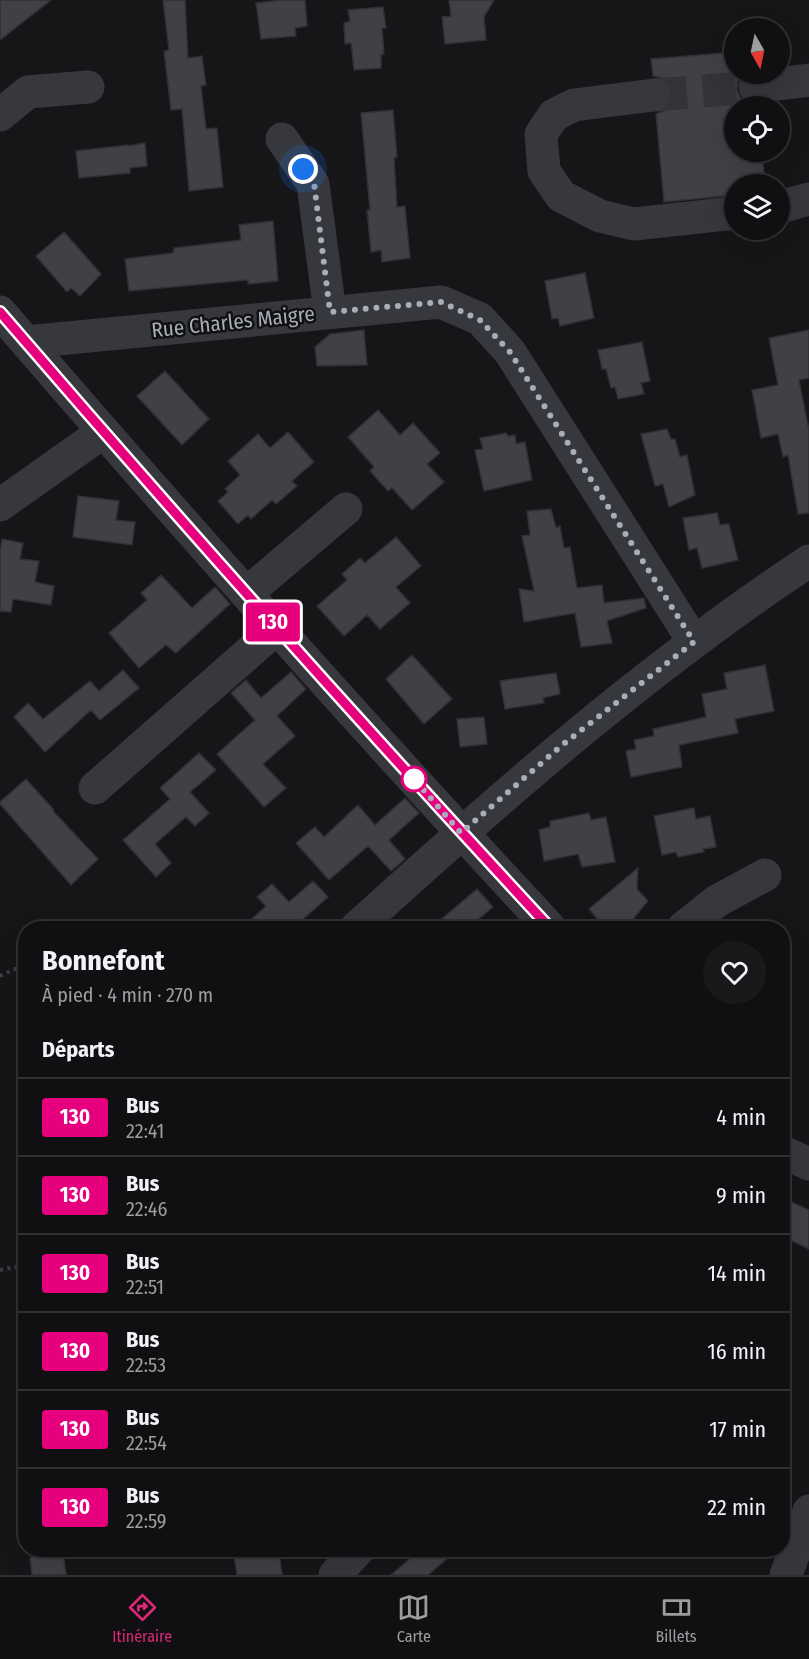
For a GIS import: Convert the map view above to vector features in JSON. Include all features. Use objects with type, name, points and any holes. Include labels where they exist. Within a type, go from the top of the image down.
[{"type":"street","points":[[755,87],[809,80]]},
{"type":"street","points":[[0,115],[28,92],[88,87]]},
{"type":"street","points":[[654,95],[574,105],[554,115],[541,134],[544,171],[561,196],[600,216],[634,224],[724,214]]},
{"type":"street","points":[[282,139],[314,183],[330,312]]},
{"type":"street","points":[[790,204],[809,199]]},
{"type":"street","name":"Rue Charles Maigre","points":[[26,342],[441,302],[480,320],[510,352],[694,642]]},
{"type":"street","points":[[0,312],[103,432],[461,833],[543,921]]},
{"type":"street","points":[[0,505],[103,432]]},
{"type":"street","points":[[247,593],[346,509]]},
{"type":"street","points":[[364,921],[561,746],[694,642],[809,561]]},
{"type":"street","points":[[94,788],[278,627]]},
{"type":"street","points":[[692,921],[717,901],[765,875]]},
{"type":"street","points":[[790,1155],[809,1164]]},
{"type":"street","points":[[786,1575],[809,1511]]},
{"type":"street","points":[[335,1575],[352,1557]]},
{"type":"path","points":[[0,976],[18,968]]},
{"type":"path","points":[[0,1270],[18,1267]]},
{"type":"building","points":[[0,0],[51,0],[0,40]]},
{"type":"building","points":[[163,0],[185,0],[188,58],[202,56],[206,85],[201,86],[206,129],[217,128],[223,187],[189,191],[182,109],[171,110],[164,51],[169,50]]},
{"type":"building","points":[[305,0],[307,26],[295,28],[296,36],[261,39],[256,3]]},
{"type":"building","points":[[449,0],[494,0],[484,17],[486,40],[445,44],[442,17],[451,16]]},
{"type":"building","points":[[383,7],[386,28],[382,28],[384,54],[381,55],[381,68],[354,70],[351,43],[345,44],[344,23],[350,21],[348,10]]},
{"type":"building","points":[[724,53],[724,84],[738,84],[740,96],[724,96],[724,162],[763,162],[764,174],[724,174],[724,196],[664,202],[656,114],[666,110],[671,103],[673,93],[669,83],[653,76],[651,59]]},
{"type":"building","points":[[393,110],[397,157],[394,158],[397,207],[405,206],[410,258],[382,262],[381,250],[371,252],[367,210],[370,210],[361,113]]},
{"type":"building","points":[[145,143],[147,166],[130,168],[130,173],[79,178],[76,151]]},
{"type":"building","points":[[273,221],[278,281],[248,284],[248,280],[129,291],[125,259],[173,253],[174,248],[241,240],[239,225]]},
{"type":"building","points":[[64,232],[101,274],[80,296],[71,288],[67,292],[36,256]]},
{"type":"building","points":[[585,273],[594,318],[560,326],[558,318],[552,319],[545,281]]},
{"type":"building","points":[[364,330],[367,365],[317,366],[315,347],[330,334]]},
{"type":"building","points":[[809,330],[809,378],[799,380],[809,430],[809,513],[798,514],[788,455],[783,457],[778,434],[761,438],[752,390],[778,385],[769,338]]},
{"type":"building","points":[[642,342],[650,381],[641,383],[644,394],[618,399],[615,387],[611,388],[606,369],[602,369],[598,350]]},
{"type":"building","points":[[165,371],[209,419],[182,445],[137,396]]},
{"type":"building","points":[[378,410],[400,435],[413,423],[440,453],[427,464],[444,482],[412,510],[392,488],[388,491],[370,471],[374,467],[348,437]]},
{"type":"building","points":[[667,429],[671,439],[675,439],[680,457],[687,455],[695,495],[669,507],[663,484],[655,486],[641,434]]},
{"type":"building","points":[[288,432],[314,462],[292,481],[297,486],[276,504],[272,500],[251,519],[248,515],[238,524],[218,501],[228,492],[225,489],[240,475],[228,461],[258,434],[270,448]]},
{"type":"building","points":[[506,433],[508,436],[515,435],[516,444],[525,442],[532,480],[484,491],[475,450],[483,449],[480,438]]},
{"type":"building","points":[[78,496],[119,501],[116,520],[135,522],[132,545],[73,537]]},
{"type":"building","points":[[551,509],[556,528],[560,526],[564,548],[570,547],[577,588],[602,585],[604,603],[644,598],[646,608],[607,621],[612,643],[581,647],[575,613],[524,622],[519,589],[534,591],[522,536],[530,535],[527,511]]},
{"type":"building","points":[[717,513],[720,525],[729,524],[738,560],[702,568],[697,548],[689,550],[683,518]]},
{"type":"building","points":[[396,537],[421,566],[396,587],[410,603],[380,629],[367,615],[344,636],[317,606],[347,580],[342,574],[360,558],[365,563]]},
{"type":"building","points":[[2,539],[23,543],[20,559],[39,561],[35,582],[54,586],[51,605],[13,599],[11,612],[0,611]]},
{"type":"building","points":[[161,575],[192,608],[215,587],[230,604],[176,653],[166,645],[139,668],[109,633],[147,600],[141,593]]},
{"type":"building","points":[[412,655],[452,699],[424,724],[386,679]]},
{"type":"building","points":[[765,665],[774,711],[735,719],[738,733],[679,745],[682,767],[631,777],[626,751],[636,749],[634,740],[654,736],[653,729],[706,717],[702,694],[727,689],[724,673]]},
{"type":"building","points":[[123,670],[139,688],[100,720],[91,710],[45,752],[14,717],[28,703],[43,719],[90,681],[99,691]]},
{"type":"building","points":[[291,672],[306,689],[277,716],[295,736],[263,764],[286,788],[264,807],[217,754],[255,720],[231,693],[246,680],[261,698]]},
{"type":"building","points":[[556,673],[560,694],[543,698],[544,703],[505,709],[500,681]]},
{"type":"building","points":[[484,717],[487,744],[460,747],[457,719]]},
{"type":"building","points":[[199,753],[216,770],[190,792],[209,813],[195,826],[186,817],[155,844],[171,863],[156,877],[123,840],[170,799],[160,788]]},
{"type":"building","points":[[26,779],[98,859],[71,885],[0,804]]},
{"type":"building","points":[[405,798],[419,813],[389,840],[405,859],[391,871],[368,846],[329,880],[296,843],[315,827],[324,837],[358,805],[375,825]]},
{"type":"building","points":[[694,808],[696,819],[710,816],[716,847],[678,857],[676,852],[662,855],[654,816]]},
{"type":"building","points":[[589,813],[591,820],[606,817],[615,862],[582,867],[578,854],[544,861],[539,830],[550,827],[550,821]]},
{"type":"building","points":[[638,868],[637,889],[648,901],[631,921],[599,921],[589,909]]},
{"type":"building","points":[[313,881],[328,897],[301,921],[250,921],[266,906],[257,897],[272,884],[289,902]]},
{"type":"building","points":[[477,889],[493,907],[476,921],[439,921]]},
{"type":"building","points":[[790,1201],[809,1210],[809,1249],[790,1240]]},
{"type":"building","points":[[64,1557],[66,1575],[32,1575],[30,1558]]},
{"type":"building","points":[[234,1557],[280,1557],[282,1575],[237,1575]]},
{"type":"building","points":[[412,1557],[449,1557],[428,1575],[391,1575]]},
{"type":"tunnel","points":[[654,95],[755,87]]},
{"type":"bus line","name":"130","points":[[0,312],[103,432],[461,833],[543,921]]},
{"type":"route","points":[[303,169],[314,183],[330,312],[441,302],[480,320],[510,352],[694,642],[561,746],[461,833],[414,779]]}]
